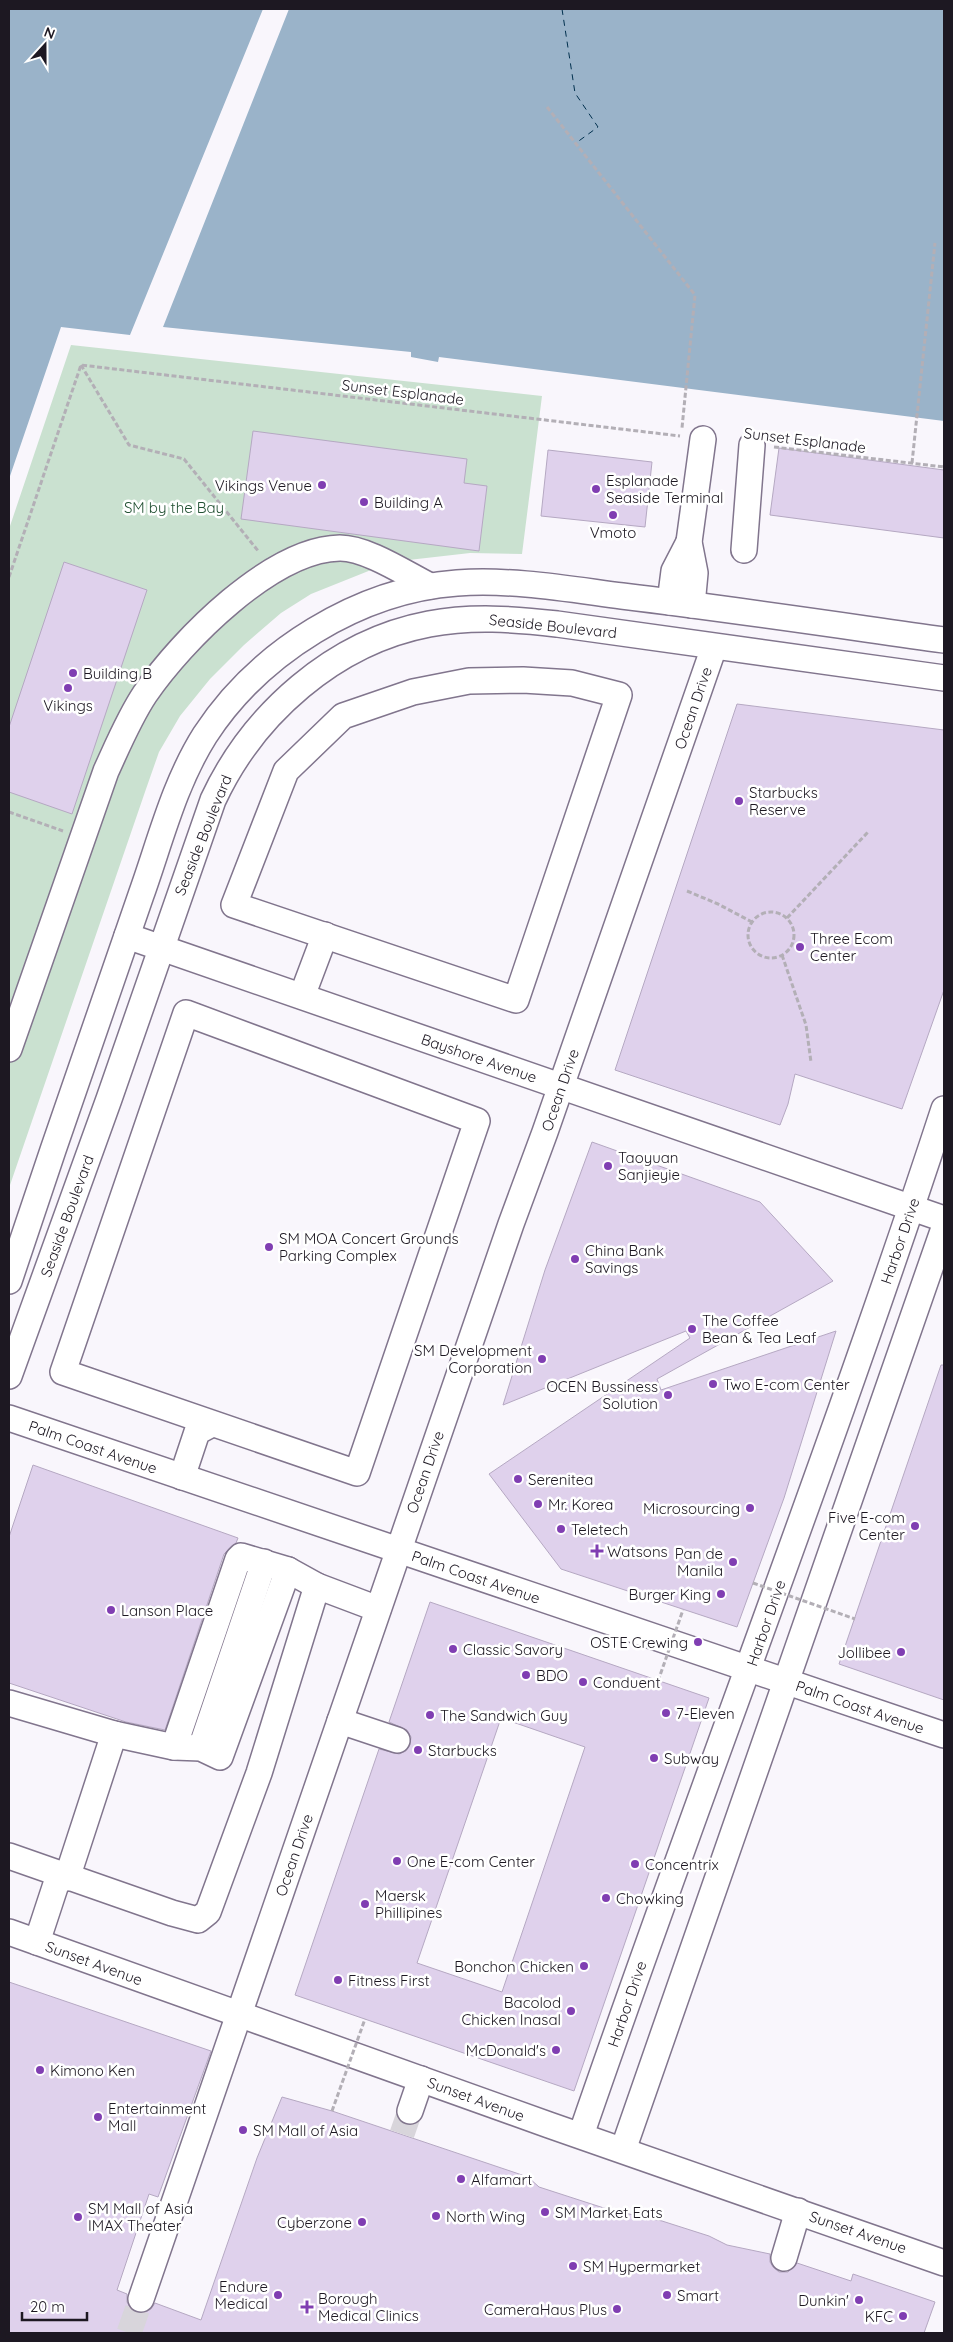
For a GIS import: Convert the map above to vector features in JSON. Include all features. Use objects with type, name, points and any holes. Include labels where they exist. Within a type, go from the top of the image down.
[{"type":"street","points":[[681,604],[695,573],[689,542],[692,438]]},
{"type":"street","points":[[744,550],[752,445]]},
{"type":"street","points":[[9,1049],[83,838],[124,729],[145,694],[203,625],[274,570],[319,550],[342,548],[364,554],[430,586]]},
{"type":"street","points":[[9,1281],[186,770],[206,734],[236,696],[286,651],[331,622],[378,600],[430,586],[495,582],[681,604],[944,640]]},
{"type":"street","name":"Seaside Boulevard","points":[[9,1376],[109,1099],[204,821],[222,780],[232,763],[269,716],[314,676],[350,652],[392,634],[428,624],[478,618],[532,621],[944,678]]},
{"type":"street","name":"Ocean Drive","points":[[141,2299],[398,1550],[714,647]]},
{"type":"street","points":[[523,680],[572,683],[620,695],[516,1000],[325,935],[234,905],[286,772],[343,716],[412,692],[469,681],[523,680]]},
{"type":"street","points":[[302,996],[325,935]]},
{"type":"street","name":"Bayshore Avenue","points":[[127,936],[944,1219]]},
{"type":"street","points":[[182,1477],[197,1432],[212,1424],[357,1473],[477,1121],[186,1013],[63,1372],[212,1424]]},
{"type":"street","name":"Harbor Drive","points":[[581,2135],[646,1951],[750,1669],[912,1208],[944,1110]]},
{"type":"street","points":[[623,2150],[944,1228]]},
{"type":"street","name":"Palm Coast Avenue","points":[[9,1418],[944,1736]]},
{"type":"street","points":[[174,1747],[238,1559],[245,1556],[288,1570],[316,1586],[378,1609]]},
{"type":"street","points":[[211,1752],[264,1562]]},
{"type":"street","points":[[211,1752],[288,1570]]},
{"type":"street","points":[[9,1856],[172,1913],[198,1920],[208,1912],[259,1772],[316,1586]]},
{"type":"street","points":[[9,1703],[114,1734],[174,1747],[211,1752]]},
{"type":"street","points":[[340,1721],[397,1740]]},
{"type":"street","points":[[23,1937],[57,1874],[114,1734]]},
{"type":"street","name":"Sunset Avenue","points":[[23,1937],[944,2263]]},
{"type":"street","points":[[410,2110],[421,2079]]},
{"type":"street","points":[[784,2258],[798,2211]]},
{"type":"path","points":[[547,107],[695,295],[683,412],[692,438]]},
{"type":"path","points":[[912,463],[936,243]]},
{"type":"path","points":[[81,365],[130,444],[184,459],[274,570]]},
{"type":"path","points":[[9,577],[81,365]]},
{"type":"path","name":"Sunset Esplanade","points":[[81,365],[692,438]]},
{"type":"path","name":"Sunset Esplanade","points":[[752,445],[944,467]]},
{"type":"path","points":[[9,812],[83,838]]},
{"type":"path","points":[[787,918],[868,832]]},
{"type":"path","points":[[687,891],[718,904],[752,922]]},
{"type":"path","points":[[772,912],[787,918],[794,930],[794,938],[788,951],[782,955],[767,958],[754,950],[748,936],[752,922],[757,916],[772,912]]},
{"type":"path","points":[[782,955],[806,1025],[810,1062]]},
{"type":"path","points":[[753,1583],[855,1619]]},
{"type":"path","points":[[658,1680],[683,1610]]},
{"type":"path","points":[[332,2111],[365,2019]]},
{"type":"green space","name":"SM by the Bay","points":[[71,345],[542,396],[522,554],[470,553],[391,562],[311,594],[281,613],[244,645],[210,679],[180,716],[159,752],[9,1188],[9,529]]},
{"type":"water","points":[[9,9],[263,9],[130,335],[61,327],[9,479]]},
{"type":"water","points":[[289,9],[944,9],[944,421],[439,357],[438,362],[411,357],[411,352],[163,327]]},
{"type":"building","name":"Building A","points":[[253,431],[467,459],[464,483],[487,486],[479,551],[241,519]]},
{"type":"building","points":[[779,448],[944,470],[944,538],[770,515]]},
{"type":"building","name":"Esplanade Seaside Terminal","points":[[548,450],[652,462],[645,527],[541,516]]},
{"type":"building","name":"Building B","points":[[64,562],[147,590],[72,814],[9,792],[9,727]]},
{"type":"building","name":"Three Ecom Center","points":[[737,704],[944,730],[944,990],[902,1109],[795,1074],[788,1104],[780,1125],[615,1070]]},
{"type":"building","name":"Two E-com Center","points":[[592,1142],[760,1202],[833,1281],[657,1379],[661,1390],[836,1331],[784,1498],[737,1627],[561,1569],[489,1474],[690,1338],[686,1331],[503,1405],[545,1270]]},
{"type":"building","name":"Five E-com Center","points":[[941,1365],[944,1365],[944,1700],[839,1664]]},
{"type":"building","name":"Lanson Place","points":[[33,1465],[238,1538],[236,1543],[224,1554],[165,1730],[126,1722],[9,1683],[9,1537]]},
{"type":"building","name":"One E-com Center","points":[[430,1602],[709,1698],[574,2091],[295,1995],[379,1749],[399,1754],[406,1751],[410,1745],[411,1737],[407,1730],[389,1722]],"holes":[[[501,1718],[585,1747],[502,1992],[417,1963]]]},
{"type":"building","name":"SM Mall of Asia","points":[[9,1982],[211,2051],[158,2197],[149,2194],[117,2290],[127,2294],[127,2302],[131,2309],[136,2312],[144,2313],[151,2309],[155,2303],[201,2320],[257,2158],[282,2097],[332,2111],[528,2177],[539,2187],[610,2210],[662,2221],[709,2236],[727,2245],[770,2254],[770,2262],[779,2272],[788,2272],[797,2263],[851,2281],[853,2274],[935,2302],[924,2333],[9,2333]]},
{"type":"ferry route","points":[[562,9],[575,93],[598,127],[576,143]]},
{"type":"tunnel","points":[[402,2134],[410,2111]]},
{"type":"tunnel","points":[[129,2333],[141,2299]]},
{"type":"place","name":"Vikings Venue","points":[[322,485]]},
{"type":"place","name":"Esplanade Seaside Terminal","points":[[596,489]]},
{"type":"place","name":"Building A","points":[[364,502]]},
{"type":"place","name":"Vmoto","points":[[613,515]]},
{"type":"place","name":"Building B","points":[[73,673]]},
{"type":"place","name":"Vikings","points":[[68,688]]},
{"type":"place","name":"Starbucks Reserve","points":[[739,801]]},
{"type":"place","name":"Three Ecom Center","points":[[800,947]]},
{"type":"place","name":"Taoyuan Sanjieyie","points":[[608,1166]]},
{"type":"place","name":"SM MOA Concert Grounds Parking Complex","points":[[269,1247]]},
{"type":"place","name":"China Bank Savings","points":[[575,1259]]},
{"type":"place","name":"The Coffee Bean & Tea Leaf","points":[[692,1329]]},
{"type":"place","name":"SM Development Corporation","points":[[542,1359]]},
{"type":"place","name":"Two E-com Center","points":[[713,1384]]},
{"type":"place","name":"OCEN Bussiness Solution","points":[[668,1395]]},
{"type":"place","name":"Serenitea","points":[[518,1479]]},
{"type":"place","name":"Mr. Korea","points":[[538,1504]]},
{"type":"place","name":"Microsourcing","points":[[750,1508]]},
{"type":"place","name":"Five E-com Center","points":[[915,1526]]},
{"type":"place","name":"Teletech","points":[[561,1529]]},
{"type":"place","name":"Watsons","points":[[597,1551]]},
{"type":"place","name":"Pan de Manila","points":[[733,1562]]},
{"type":"place","name":"Burger King","points":[[721,1594]]},
{"type":"place","name":"Lanson Place","points":[[111,1610]]},
{"type":"place","name":"OSTE Crewing","points":[[698,1642]]},
{"type":"place","name":"Classic Savory","points":[[453,1649]]},
{"type":"place","name":"Jollibee","points":[[901,1652]]},
{"type":"place","name":"BDO","points":[[526,1675]]},
{"type":"place","name":"Conduent","points":[[583,1682]]},
{"type":"place","name":"7-Eleven","points":[[666,1713]]},
{"type":"place","name":"The Sandwich Guy","points":[[430,1715]]},
{"type":"place","name":"Starbucks","points":[[418,1750]]},
{"type":"place","name":"Subway","points":[[654,1758]]},
{"type":"place","name":"One E-com Center","points":[[397,1861]]},
{"type":"place","name":"Concentrix","points":[[635,1864]]},
{"type":"place","name":"Chowking","points":[[606,1898]]},
{"type":"place","name":"Maersk Phillipines","points":[[365,1904]]},
{"type":"place","name":"Bonchon Chicken","points":[[584,1966]]},
{"type":"place","name":"Fitness First","points":[[338,1980]]},
{"type":"place","name":"Bacolod Chicken Inasal","points":[[571,2011]]},
{"type":"place","name":"McDonald's","points":[[556,2050]]},
{"type":"place","name":"Kimono Ken","points":[[40,2070]]},
{"type":"place","name":"Entertainment Mall","points":[[98,2117]]},
{"type":"place","name":"SM Mall of Asia","points":[[243,2130]]},
{"type":"place","name":"Alfamart","points":[[461,2179]]},
{"type":"place","name":"SM Market Eats","points":[[545,2212]]},
{"type":"place","name":"North Wing","points":[[436,2216]]},
{"type":"place","name":"SM Mall of Asia IMAX Theater","points":[[78,2217]]},
{"type":"place","name":"Cyberzone","points":[[362,2222]]},
{"type":"place","name":"SM Hypermarket","points":[[573,2266]]},
{"type":"place","name":"Endure Medical","points":[[278,2295]]},
{"type":"place","name":"Smart","points":[[667,2295]]},
{"type":"place","name":"Dunkin'","points":[[859,2300]]},
{"type":"place","name":"Borough Medical Clinics","points":[[307,2307]]},
{"type":"place","name":"CameraHaus Plus","points":[[617,2309]]},
{"type":"place","name":"KFC","points":[[903,2316]]}]
